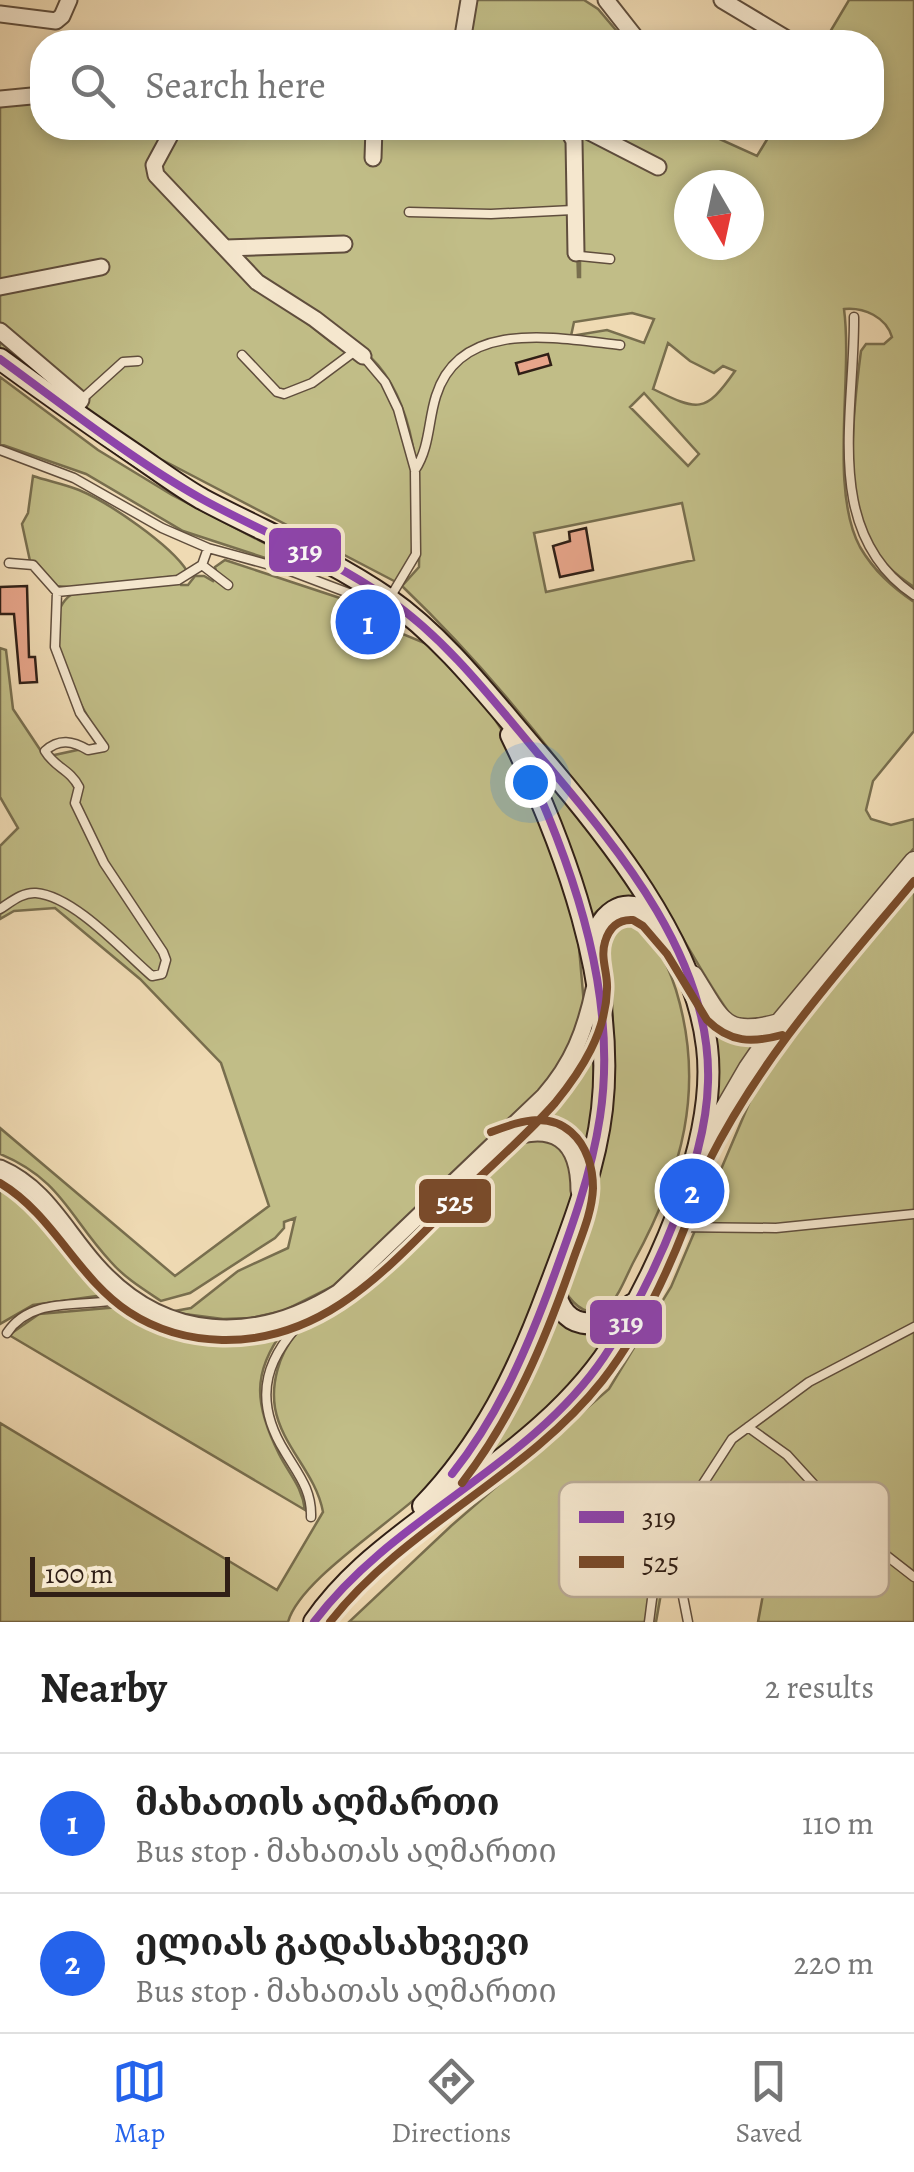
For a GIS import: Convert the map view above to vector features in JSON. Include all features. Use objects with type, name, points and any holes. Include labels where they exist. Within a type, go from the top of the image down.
[{"type":"main road","points":[[0,360],[77,406],[199,497],[338,566],[420,623],[581,806],[665,927],[685,963],[708,1048],[706,1099],[696,1157],[672,1227],[618,1338],[580,1388],[480,1476],[335,1590],[314,1622]]},
{"type":"main road","points":[[376,1554],[466,1458],[505,1394],[580,1202],[602,1110],[604,1065],[590,955],[543,801],[498,708]]},
{"type":"main road","points":[[590,955],[594,933],[614,910],[627,906],[644,909],[665,927]]},
{"type":"main road","points":[[552,1280],[554,1297],[564,1313],[580,1322],[598,1324],[636,1302]]},
{"type":"street","points":[[0,14],[46,22],[56,20],[69,0]]},
{"type":"street","points":[[464,30],[469,0]]},
{"type":"street","points":[[606,0],[630,30]]},
{"type":"street","points":[[722,0],[772,30]]},
{"type":"street","points":[[0,99],[30,95]]},
{"type":"street","points":[[168,140],[154,165],[156,176],[258,282],[359,353]]},
{"type":"street","points":[[374,140],[374,158]]},
{"type":"street","points":[[573,140],[576,253]]},
{"type":"street","points":[[605,140],[658,167]]},
{"type":"street","points":[[226,248],[344,244]]},
{"type":"street","points":[[0,287],[101,267]]},
{"type":"street","points":[[0,330],[77,406]]},
{"type":"street","points":[[696,1157],[748,1068],[780,1023],[914,861]]},
{"type":"street","points":[[685,963],[728,1024],[752,1030],[780,1023]]},
{"type":"street","points":[[0,1168],[38,1190],[99,1269],[130,1296],[166,1319],[224,1327],[284,1320],[318,1306],[362,1273],[544,1096],[570,1063],[586,1026],[595,985]]},
{"type":"street","points":[[496,1144],[526,1133],[545,1132],[563,1140],[575,1156],[580,1202]]},
{"type":"lane","points":[[408,212],[491,214],[573,210]]},
{"type":"lane","points":[[576,253],[610,258]]},
{"type":"lane","points":[[854,318],[850,476],[855,518],[871,554],[884,571],[914,595]]},
{"type":"lane","points":[[415,470],[425,455],[436,395],[451,364],[473,348],[492,340],[567,339],[620,345]]},
{"type":"lane","points":[[242,356],[284,394],[312,383],[359,353],[385,382],[398,409],[415,470],[416,554],[388,599]]},
{"type":"lane","points":[[77,406],[123,362],[138,361]]},
{"type":"lane","points":[[0,450],[74,478],[162,528],[208,548],[351,592],[420,623]]},
{"type":"lane","points":[[57,592],[178,580],[202,566],[208,548]]},
{"type":"lane","points":[[0,909],[21,896],[36,893],[56,899],[86,918],[152,976],[165,970],[163,952],[104,863],[75,803],[79,787],[74,777],[52,764],[46,750],[53,743],[73,741],[88,750],[104,747],[80,712],[54,647],[57,592],[33,565],[9,563]]},
{"type":"lane","points":[[202,566],[228,586]]},
{"type":"lane","points":[[672,1227],[776,1228],[914,1214]]},
{"type":"lane","points":[[7,1334],[22,1317],[48,1306],[130,1296]]},
{"type":"lane","points":[[310,1517],[312,1501],[268,1413],[267,1382],[274,1354],[318,1306]]},
{"type":"lane","points":[[704,1482],[732,1439],[809,1382],[914,1328]]},
{"type":"lane","points":[[748,1427],[787,1455],[812,1482]]},
{"type":"lane","points":[[889,1558],[914,1577]]},
{"type":"lane","points":[[649,1622],[652,1597]]},
{"type":"lane","points":[[683,1597],[688,1622]]},
{"type":"shaded area","points":[[469,0],[584,0],[598,9],[616,30],[464,30]]},
{"type":"shaded area","points":[[849,0],[914,0],[914,587],[889,568],[874,550],[856,501],[853,449],[861,351],[866,344],[884,344],[892,337],[879,319],[852,309],[844,309],[844,465],[851,523],[860,547],[884,578],[914,602],[914,731],[873,781],[866,810],[871,819],[891,825],[914,819],[914,848],[779,1014],[773,1019],[735,1021],[654,892],[567,772],[470,656],[402,586],[419,567],[418,489],[411,435],[392,386],[367,354],[329,326],[274,297],[332,343],[361,358],[383,383],[397,410],[413,471],[414,525],[411,563],[396,582],[149,453],[0,349],[0,99],[30,96],[30,140],[573,140],[578,277],[578,140],[722,140],[757,156],[767,140],[884,140],[884,30],[831,30]],"holes":[[[632,313],[654,319],[644,343],[607,330],[571,336],[574,322]],[[668,343],[690,361],[714,373],[723,366],[735,371],[716,395],[700,404],[681,402],[653,389]],[[644,393],[699,454],[688,466],[630,407]],[[682,503],[694,560],[546,592],[534,533]]]},
{"type":"shaded area","points":[[0,377],[98,450],[172,495],[293,558],[290,566],[183,531],[86,474],[0,444]]},
{"type":"shaded area","points":[[33,476],[79,490],[106,504],[153,537],[187,571],[177,576],[78,588],[57,586],[35,561],[30,561],[22,524],[28,513]]},
{"type":"shaded area","points":[[225,560],[358,604],[393,630],[427,644],[471,691],[476,690],[512,746],[577,925],[585,1016],[566,1064],[513,1119],[333,1286],[283,1311],[223,1319],[169,1312],[191,1308],[238,1271],[288,1248],[295,1218],[284,1222],[275,1238],[190,1293],[161,1301],[116,1268],[38,1176],[0,1154],[0,1128],[175,1276],[269,1206],[221,1063],[140,979],[55,908],[14,911],[0,919],[0,846],[18,828],[0,797],[0,648],[6,650],[13,709],[45,757],[91,747],[101,739],[64,666],[58,644],[61,607],[72,594],[179,582],[188,585],[195,576],[213,581],[217,575],[215,567]]},
{"type":"shaded area","points":[[531,756],[640,899],[609,904],[597,911],[588,924]]},
{"type":"shaded area","points":[[914,882],[914,1622],[758,1622],[763,1597],[889,1597],[889,1482],[559,1482],[559,1597],[660,1597],[656,1622],[349,1622],[451,1526],[609,1389],[671,1287],[759,1080]]},
{"type":"shaded area","points":[[632,921],[660,952],[676,990],[685,1026],[689,1096],[676,1162],[651,1228],[612,1302],[595,1312],[578,1306],[565,1291],[598,1174],[614,1058],[612,996],[603,949],[610,926]]},
{"type":"shaded area","points":[[704,1004],[737,1036],[767,1033],[704,1137]]},
{"type":"shaded area","points":[[590,1031],[596,1089],[586,1158],[569,1138],[553,1128],[535,1127],[510,1133],[574,1067]]},
{"type":"shaded area","points":[[543,1137],[568,1158],[574,1170],[575,1189],[542,1292],[500,1385],[446,1469],[313,1584],[288,1622],[0,1622],[0,1423],[277,1590],[323,1512],[314,1485],[284,1435],[275,1408],[275,1379],[289,1343],[309,1322],[377,1274],[503,1151],[524,1140]]},
{"type":"shaded area","points":[[0,1175],[35,1199],[118,1293],[33,1305],[0,1324]]},
{"type":"shaded area","points":[[131,1306],[161,1326],[194,1335],[240,1337],[284,1330],[266,1361],[261,1405],[271,1437],[298,1487],[305,1510],[9,1335],[39,1314]]},
{"type":"shaded area","points":[[551,1308],[585,1330],[610,1330],[594,1358],[521,1452],[463,1478],[512,1395]]},
{"type":"building","points":[[548,354],[551,365],[519,374],[516,363]]},
{"type":"building","points":[[586,528],[593,570],[560,577],[553,546],[570,541],[569,532]]},
{"type":"building","points":[[27,586],[29,657],[35,657],[37,682],[20,683],[14,614],[0,614],[0,587]]},
{"type":"transit line","name":"319","points":[[0,359],[151,468],[202,499],[365,583],[431,634],[490,696],[602,831],[656,909],[695,992],[705,1037],[708,1082],[702,1134],[669,1235],[625,1324],[573,1396],[538,1430],[382,1551],[314,1622]]},
{"type":"transit line","name":"319","points":[[452,1474],[495,1410],[529,1341],[578,1206],[600,1117],[603,1028],[589,939],[562,852],[528,769]]},
{"type":"transit line","name":"525","points":[[330,1622],[394,1557],[538,1446],[602,1381],[649,1307],[677,1247],[708,1163],[752,1087],[803,1016],[914,881]]},
{"type":"transit line","name":"525","points":[[0,1183],[36,1212],[94,1282],[140,1319],[197,1338],[259,1337],[324,1314],[380,1274],[555,1103],[583,1064],[597,1035],[606,1005],[604,948],[615,925],[633,920],[643,926],[667,954],[707,1020],[716,1028],[742,1039],[782,1035]]},
{"type":"transit line","name":"525","points":[[462,1483],[497,1432],[539,1349],[585,1226],[593,1188],[585,1151],[562,1126],[532,1120],[491,1132]]},
{"type":"place","name":"მახათის აღმართი","points":[[368,622]]},
{"type":"place","name":"ელიას გადასახვევი","points":[[692,1191]]}]
